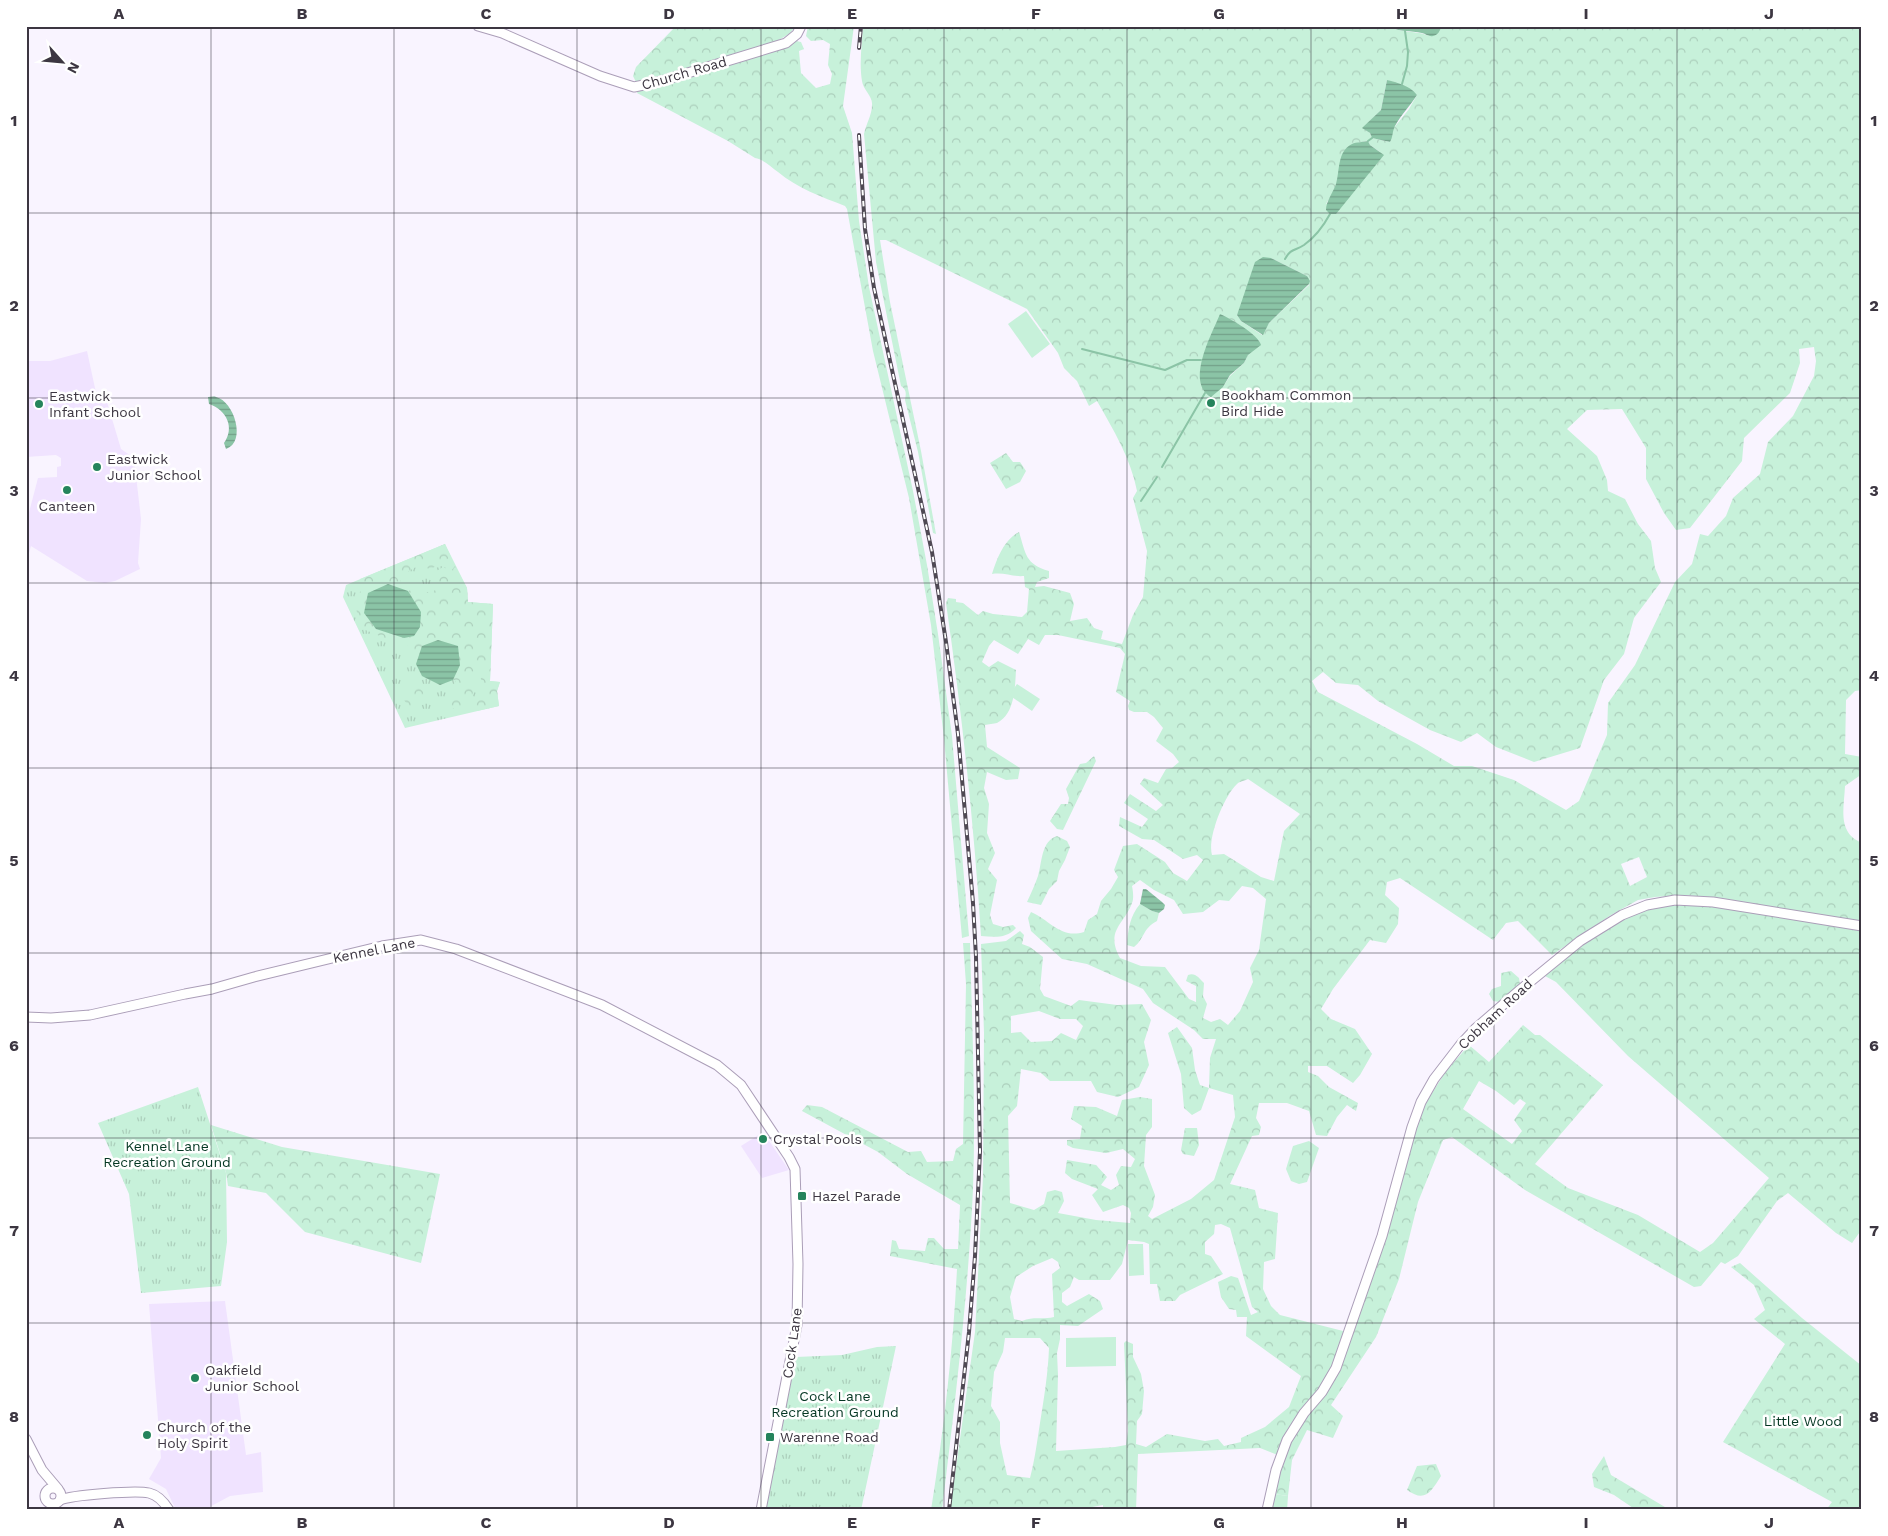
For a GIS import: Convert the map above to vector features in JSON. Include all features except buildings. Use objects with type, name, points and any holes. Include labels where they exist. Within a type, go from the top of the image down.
[{"type":"street","name":"Church Road","points":[[478,26],[508,36],[600,76],[634,87],[658,82],[786,43],[796,34],[801,26]]},
{"type":"street","name":"Cobham Road","points":[[1267,1510],[1276,1470],[1287,1440],[1304,1412],[1322,1392],[1336,1368],[1382,1236],[1412,1127],[1421,1102],[1434,1079],[1475,1029],[1580,941],[1622,914],[1647,905],[1675,900],[1713,902],[1862,926]]},
{"type":"street","name":"Kennel Lane","points":[[26,1018],[90,1015],[212,989],[382,946],[421,940],[456,949],[602,1005],[717,1065],[741,1085],[792,1162],[795,1174]]},
{"type":"street","name":"Cock Lane","points":[[761,1510],[797,1325],[798,1264],[795,1174]]},
{"type":"street","points":[[26,1439],[57,1500]]},
{"type":"street","points":[[42,1470],[46,1492],[45,1497],[57,1500],[72,1496],[134,1492],[150,1493],[163,1501],[169,1510]]},
{"type":"shaded area","points":[[1390,26],[1441,27],[1437,34],[1432,36],[1418,32],[1397,30]]},
{"type":"shaded area","points":[[1387,80],[1407,87],[1417,95],[1395,126],[1390,142],[1372,138],[1370,133],[1362,128],[1381,110]]},
{"type":"shaded area","points":[[1368,141],[1370,145],[1384,155],[1336,214],[1330,214],[1326,207],[1336,184],[1341,156],[1347,147],[1352,144]]},
{"type":"shaded area","points":[[1263,257],[1271,258],[1307,276],[1310,281],[1269,323],[1263,335],[1241,321],[1237,315],[1255,262]]},
{"type":"shaded area","points":[[1220,314],[1250,332],[1261,345],[1248,355],[1244,363],[1230,375],[1223,387],[1211,397],[1204,390],[1200,381],[1200,369],[1207,345]]},
{"type":"shaded area","name":"Eastwick Junior School","points":[[87,351],[98,402],[107,402],[121,449],[134,458],[141,519],[138,563],[140,569],[115,581],[105,583],[87,581],[31,546],[26,564],[26,524],[38,478],[57,477],[57,467],[61,466],[61,458],[56,455],[26,457],[26,363],[29,361],[50,361]]},
{"type":"shaded area","points":[[208,397],[222,400],[233,413],[236,422],[236,438],[232,445],[226,449],[224,443],[229,431],[227,420],[225,415],[209,404]]},
{"type":"shaded area","points":[[388,584],[408,591],[421,612],[420,627],[414,636],[404,638],[376,629],[364,613],[368,593]]},
{"type":"shaded area","points":[[438,640],[458,646],[460,665],[453,680],[440,685],[422,676],[416,664],[422,646]]},
{"type":"shaded area","points":[[1143,889],[1146,889],[1162,902],[1165,905],[1164,909],[1159,913],[1140,904]]},
{"type":"shaded area","points":[[760,1134],[765,1135],[789,1170],[762,1178],[741,1146]]},
{"type":"shaded area","name":"Oakfield Junior School","points":[[225,1301],[246,1455],[261,1452],[263,1492],[230,1496],[204,1510],[176,1510],[166,1489],[149,1479],[161,1458],[149,1304]]},
{"type":"green space","points":[[676,26],[796,26],[789,34],[777,41],[688,69],[636,82],[633,76],[636,67]]},
{"type":"green space","points":[[808,26],[854,26],[843,106],[852,133],[859,221],[869,287],[913,491],[938,634],[952,736],[969,936],[962,938],[944,739],[931,625],[909,498],[873,351],[847,209],[845,206],[801,187],[728,141],[637,93],[638,89],[666,85],[796,41],[801,42],[804,49],[799,51],[801,73],[816,88],[830,84],[832,74],[828,65],[830,44],[823,40],[811,41],[806,36]]},
{"type":"green space","points":[[863,26],[1390,26],[1399,30],[1429,36],[1441,26],[1862,26],[1862,690],[1855,691],[1846,700],[1845,754],[1862,757],[1862,774],[1845,786],[1843,812],[1845,827],[1854,839],[1862,843],[1862,922],[1721,898],[1682,895],[1655,897],[1638,900],[1611,915],[1552,955],[1518,921],[1506,923],[1493,940],[1400,878],[1387,882],[1385,895],[1399,908],[1398,924],[1386,943],[1370,940],[1333,989],[1321,1009],[1331,1019],[1355,1029],[1372,1054],[1353,1083],[1327,1066],[1308,1066],[1308,1072],[1318,1076],[1329,1087],[1358,1103],[1356,1111],[1347,1105],[1337,1117],[1327,1136],[1316,1135],[1309,1111],[1287,1103],[1259,1103],[1256,1118],[1261,1127],[1259,1135],[1252,1136],[1230,1184],[1255,1190],[1259,1208],[1278,1213],[1275,1259],[1264,1262],[1263,1289],[1271,1306],[1280,1315],[1351,1333],[1409,1145],[1427,1101],[1446,1071],[1469,1045],[1489,1062],[1523,1025],[1535,1035],[1540,1035],[1603,1085],[1535,1164],[1568,1188],[1638,1215],[1700,1252],[1713,1243],[1769,1178],[1628,1056],[1556,982],[1545,976],[1595,936],[1628,916],[1651,908],[1679,905],[1743,909],[1862,930],[1862,1229],[1852,1243],[1836,1233],[1788,1193],[1777,1201],[1738,1256],[1725,1264],[1721,1262],[1701,1286],[1694,1287],[1525,1190],[1452,1137],[1443,1140],[1418,1202],[1399,1279],[1376,1337],[1331,1405],[1343,1416],[1333,1438],[1307,1430],[1292,1460],[1288,1496],[1274,1494],[1283,1457],[1260,1448],[1138,1454],[1136,1510],[1103,1510],[1103,1505],[1076,1510],[950,1510],[975,1332],[983,1177],[984,1033],[981,944],[1006,941],[1020,931],[1024,935],[1022,944],[1030,947],[1043,957],[1040,989],[1044,996],[1071,1006],[1079,1000],[1117,1005],[1142,1004],[1151,1020],[1144,1042],[1149,1065],[1139,1087],[1118,1097],[1097,1092],[1091,1081],[1050,1081],[1041,1073],[1021,1069],[1017,1106],[1008,1116],[1010,1203],[1034,1210],[1044,1204],[1047,1192],[1055,1190],[1062,1192],[1064,1201],[1058,1213],[1096,1220],[1130,1223],[1131,1213],[1129,1208],[1123,1205],[1103,1212],[1092,1195],[1098,1189],[1072,1179],[1065,1173],[1067,1160],[1096,1165],[1107,1177],[1101,1185],[1111,1190],[1119,1185],[1116,1175],[1121,1166],[1131,1167],[1135,1159],[1123,1149],[1106,1153],[1073,1148],[1067,1145],[1067,1140],[1080,1139],[1082,1126],[1071,1119],[1074,1106],[1096,1107],[1117,1116],[1122,1100],[1140,1097],[1152,1099],[1152,1127],[1146,1135],[1144,1166],[1155,1195],[1153,1207],[1148,1216],[1152,1219],[1191,1199],[1214,1180],[1235,1117],[1233,1095],[1209,1088],[1210,1058],[1216,1039],[1203,1039],[1194,1030],[1153,1003],[1143,989],[1087,964],[1062,959],[1031,931],[1028,918],[1031,912],[1062,931],[1076,934],[1084,932],[1088,920],[1097,914],[1101,901],[1118,877],[1114,870],[1123,846],[1137,844],[1165,862],[1173,873],[1187,881],[1203,860],[1197,855],[1183,859],[1154,840],[1142,839],[1119,826],[1120,817],[1142,827],[1148,819],[1124,803],[1130,794],[1156,811],[1163,805],[1140,784],[1144,778],[1158,783],[1166,769],[1172,768],[1179,762],[1173,754],[1156,741],[1163,728],[1154,717],[1147,712],[1129,710],[1130,701],[1116,692],[1125,654],[1120,648],[1058,635],[1045,635],[1039,645],[1028,639],[1018,654],[994,640],[989,646],[982,662],[989,667],[998,661],[1016,670],[1011,707],[1003,719],[997,723],[985,725],[987,747],[1020,768],[1018,779],[1006,780],[987,772],[984,788],[989,804],[987,833],[995,853],[988,869],[997,880],[990,915],[993,924],[1003,927],[1013,925],[1016,928],[1004,936],[981,936],[967,769],[946,603],[948,598],[956,599],[956,602],[963,603],[978,615],[983,611],[1022,617],[1027,612],[1029,589],[1025,587],[1024,576],[992,574],[1005,545],[1019,532],[1025,552],[1031,561],[1035,565],[1049,571],[1049,578],[1037,582],[1035,587],[1044,586],[1070,593],[1074,604],[1070,621],[1087,618],[1094,628],[1103,631],[1101,639],[1122,644],[1133,615],[1143,597],[1147,551],[1133,498],[1137,491],[1121,444],[1097,401],[1089,406],[1077,381],[1064,368],[1058,353],[1027,309],[886,240],[880,240],[890,302],[936,534],[933,533],[918,452],[905,400],[906,392],[901,386],[876,262],[864,134],[872,109],[872,102],[864,87],[861,74]],"holes":[[[1387,80],[1417,95],[1409,109],[1393,129],[1390,142],[1372,138],[1370,133],[1363,128],[1381,110]],[[1368,141],[1370,145],[1380,152],[1380,159],[1372,168],[1326,204],[1336,186],[1342,157],[1347,148]],[[1271,258],[1307,276],[1309,285],[1269,323],[1262,335],[1241,321],[1237,315]],[[1237,323],[1243,328],[1248,355],[1244,363],[1230,376],[1223,387]],[[1814,347],[1816,361],[1814,376],[1793,416],[1768,442],[1760,474],[1733,498],[1726,516],[1708,536],[1700,534],[1692,564],[1675,582],[1635,665],[1608,703],[1607,735],[1579,801],[1566,810],[1514,780],[1472,766],[1454,766],[1417,744],[1318,692],[1312,681],[1323,672],[1336,683],[1358,685],[1378,701],[1430,730],[1461,742],[1477,733],[1496,747],[1534,762],[1580,748],[1604,680],[1624,654],[1634,618],[1661,582],[1655,568],[1651,541],[1638,524],[1625,499],[1608,491],[1607,480],[1597,456],[1567,429],[1587,410],[1622,409],[1646,448],[1646,479],[1664,513],[1676,530],[1690,528],[1742,461],[1744,438],[1790,393],[1800,363],[1799,349]],[[1248,779],[1300,814],[1284,831],[1274,881],[1261,877],[1224,854],[1212,855],[1211,848],[1214,828],[1222,807],[1238,783]],[[1639,857],[1647,877],[1630,886],[1621,864]],[[1140,880],[1154,890],[1174,900],[1183,914],[1203,912],[1219,900],[1229,901],[1242,886],[1253,888],[1266,899],[1259,950],[1250,968],[1253,982],[1240,1011],[1228,1025],[1220,1019],[1211,1022],[1203,1018],[1207,1004],[1203,996],[1204,983],[1197,976],[1193,974],[1188,975],[1186,981],[1196,986],[1196,1002],[1189,999],[1165,967],[1141,966],[1120,958],[1114,941],[1115,934],[1129,911],[1133,897],[1132,886]],[[1039,1011],[1060,1019],[1076,1019],[1083,1026],[1076,1040],[1061,1033],[1052,1041],[1031,1042],[1021,1032],[1011,1033],[1011,1016]],[[1479,1081],[1514,1105],[1520,1099],[1526,1103],[1514,1120],[1522,1131],[1512,1144],[1463,1109]],[[1221,1224],[1230,1228],[1252,1307],[1258,1312],[1251,1315],[1238,1278],[1231,1276],[1218,1282],[1221,1297],[1229,1309],[1236,1310],[1237,1317],[1247,1317],[1246,1336],[1301,1376],[1289,1407],[1265,1427],[1241,1438],[1241,1442],[1224,1446],[1218,1439],[1205,1441],[1167,1434],[1146,1447],[1136,1444],[1137,1421],[1142,1414],[1144,1391],[1141,1374],[1133,1357],[1133,1344],[1126,1341],[1124,1343],[1128,1431],[1126,1445],[1056,1451],[1057,1353],[1060,1325],[1078,1326],[1103,1309],[1100,1301],[1089,1294],[1067,1306],[1062,1302],[1062,1293],[1070,1287],[1074,1277],[1079,1280],[1110,1280],[1122,1264],[1128,1240],[1149,1244],[1150,1284],[1157,1284],[1160,1301],[1175,1301],[1180,1295],[1223,1274],[1211,1256],[1205,1254],[1205,1242],[1214,1234],[1215,1225]],[[1052,1258],[1058,1262],[1060,1268],[1052,1274],[1054,1317],[1022,1321],[1014,1319],[1010,1297],[1016,1277],[1033,1266]],[[1005,1338],[1040,1338],[1049,1348],[1036,1450],[1030,1478],[1007,1475],[1000,1443],[1000,1422],[991,1406],[994,1372],[1003,1352]]]},
{"type":"green space","points":[[1026,311],[1050,344],[1032,358],[1008,324]]},
{"type":"green space","points":[[1006,453],[1013,462],[1020,462],[1026,471],[1020,482],[1006,489],[990,463]]},
{"type":"green space","points":[[445,544],[467,588],[468,602],[493,604],[490,681],[500,682],[497,691],[499,706],[405,728],[343,597],[346,585]]},
{"type":"green space","points":[[445,544],[451,557],[431,569],[417,566],[401,576],[400,588],[388,584],[421,612],[408,591],[418,588],[432,594],[437,587],[433,573],[443,567],[451,571],[455,566],[467,588],[468,602],[493,604],[490,681],[500,682],[497,691],[499,706],[477,711],[475,708],[481,684],[478,670],[470,703],[460,712],[452,708],[446,699],[456,681],[453,680],[460,665],[422,646],[420,654],[409,649],[406,643],[387,639],[363,629],[358,617],[356,603],[363,587],[360,579]]},
{"type":"green space","points":[[1017,684],[1040,699],[1032,711],[1009,695]]},
{"type":"green space","points":[[416,685],[425,693],[423,703],[414,708],[403,699],[406,687]]},
{"type":"green space","points":[[1094,756],[1096,761],[1063,830],[1057,829],[1050,821],[1061,804],[1068,804],[1069,798],[1066,789],[1080,764],[1086,763]]},
{"type":"green space","points":[[1057,836],[1067,841],[1070,847],[1059,871],[1057,881],[1049,889],[1041,905],[1027,902],[1038,876],[1045,847]]},
{"type":"green space","points":[[1140,904],[1159,913],[1157,921],[1146,930],[1134,947],[1127,945],[1128,934],[1132,918]]},
{"type":"green space","points":[[963,943],[970,943],[973,1035],[974,1158],[971,1229],[961,1350],[942,1510],[931,1510],[947,1390],[957,1269],[890,1256],[892,1240],[896,1241],[899,1249],[925,1251],[928,1238],[934,1238],[944,1249],[958,1249],[960,1205],[907,1174],[878,1152],[802,1111],[807,1105],[822,1107],[908,1152],[921,1151],[927,1162],[953,1161],[956,1149],[963,1144],[966,984]]},
{"type":"green space","points":[[1511,971],[1519,978],[1520,984],[1500,1002],[1493,1001],[1489,994],[1492,989],[1501,986],[1501,973]]},
{"type":"green space","points":[[1177,1027],[1192,1048],[1195,1070],[1200,1085],[1209,1088],[1201,1110],[1192,1115],[1184,1108],[1181,1074],[1168,1033]]},
{"type":"green space","name":"Kennel Lane Recreation Ground","points":[[198,1087],[226,1173],[227,1242],[221,1286],[141,1293],[129,1194],[98,1123]]},
{"type":"green space","points":[[211,1125],[282,1147],[440,1174],[421,1263],[305,1232],[266,1193],[228,1186],[226,1173]]},
{"type":"green space","points":[[1185,1128],[1197,1128],[1199,1145],[1194,1156],[1183,1154],[1181,1150]]},
{"type":"green space","points":[[1309,1141],[1319,1148],[1307,1182],[1299,1184],[1291,1181],[1286,1169],[1293,1146]]},
{"type":"green space","points":[[1128,1244],[1143,1244],[1144,1275],[1129,1276]]},
{"type":"green space","name":"Little Wood","points":[[1740,1263],[1802,1318],[1862,1366],[1862,1510],[1826,1510],[1832,1502],[1723,1442],[1785,1344],[1754,1319],[1765,1310],[1754,1285],[1731,1267]]},
{"type":"green space","points":[[1116,1337],[1116,1366],[1066,1367],[1066,1338]]},
{"type":"green space","name":"Cock Lane Recreation Ground","points":[[896,1346],[861,1510],[765,1510],[796,1357],[842,1355],[877,1347]]},
{"type":"green space","points":[[1604,1456],[1611,1475],[1670,1510],[1636,1510],[1614,1495],[1594,1487],[1592,1474]]},
{"type":"green space","points":[[1436,1464],[1441,1476],[1431,1491],[1423,1496],[1418,1496],[1407,1490],[1417,1466]]},
{"type":"green space","points":[[1274,1494],[1288,1496],[1287,1510],[1271,1510]]},
{"type":"waterway","points":[[1402,84],[1407,66],[1408,52],[1405,31]]},
{"type":"waterway","points":[[1368,141],[1372,138]]},
{"type":"waterway","points":[[1285,259],[1291,251],[1304,245],[1311,239],[1330,214]]},
{"type":"waterway","points":[[1082,349],[1165,370],[1187,360],[1201,360]]},
{"type":"waterway","points":[[1162,467],[1205,393]]},
{"type":"waterway","points":[[1141,501],[1157,477]]},
{"type":"railway","points":[[859,48],[861,26]]},
{"type":"railway","points":[[859,135],[865,229],[874,288],[932,552],[946,642],[958,734],[973,903],[980,1151],[969,1332],[949,1510]]},
{"type":"place","name":"Bookham Common Bird Hide","points":[[1211,403]]},
{"type":"place","name":"Eastwick Infant School","points":[[39,404]]},
{"type":"place","name":"Eastwick Junior School","points":[[97,467]]},
{"type":"place","name":"Canteen","points":[[67,490]]},
{"type":"place","name":"Crystal Pools","points":[[763,1139]]},
{"type":"place","name":"Hazel Parade","points":[[802,1196]]},
{"type":"place","name":"Oakfield Junior School","points":[[195,1378]]},
{"type":"place","name":"Church of the Holy Spirit","points":[[147,1435]]},
{"type":"place","name":"Warenne Road","points":[[770,1437]]}]
